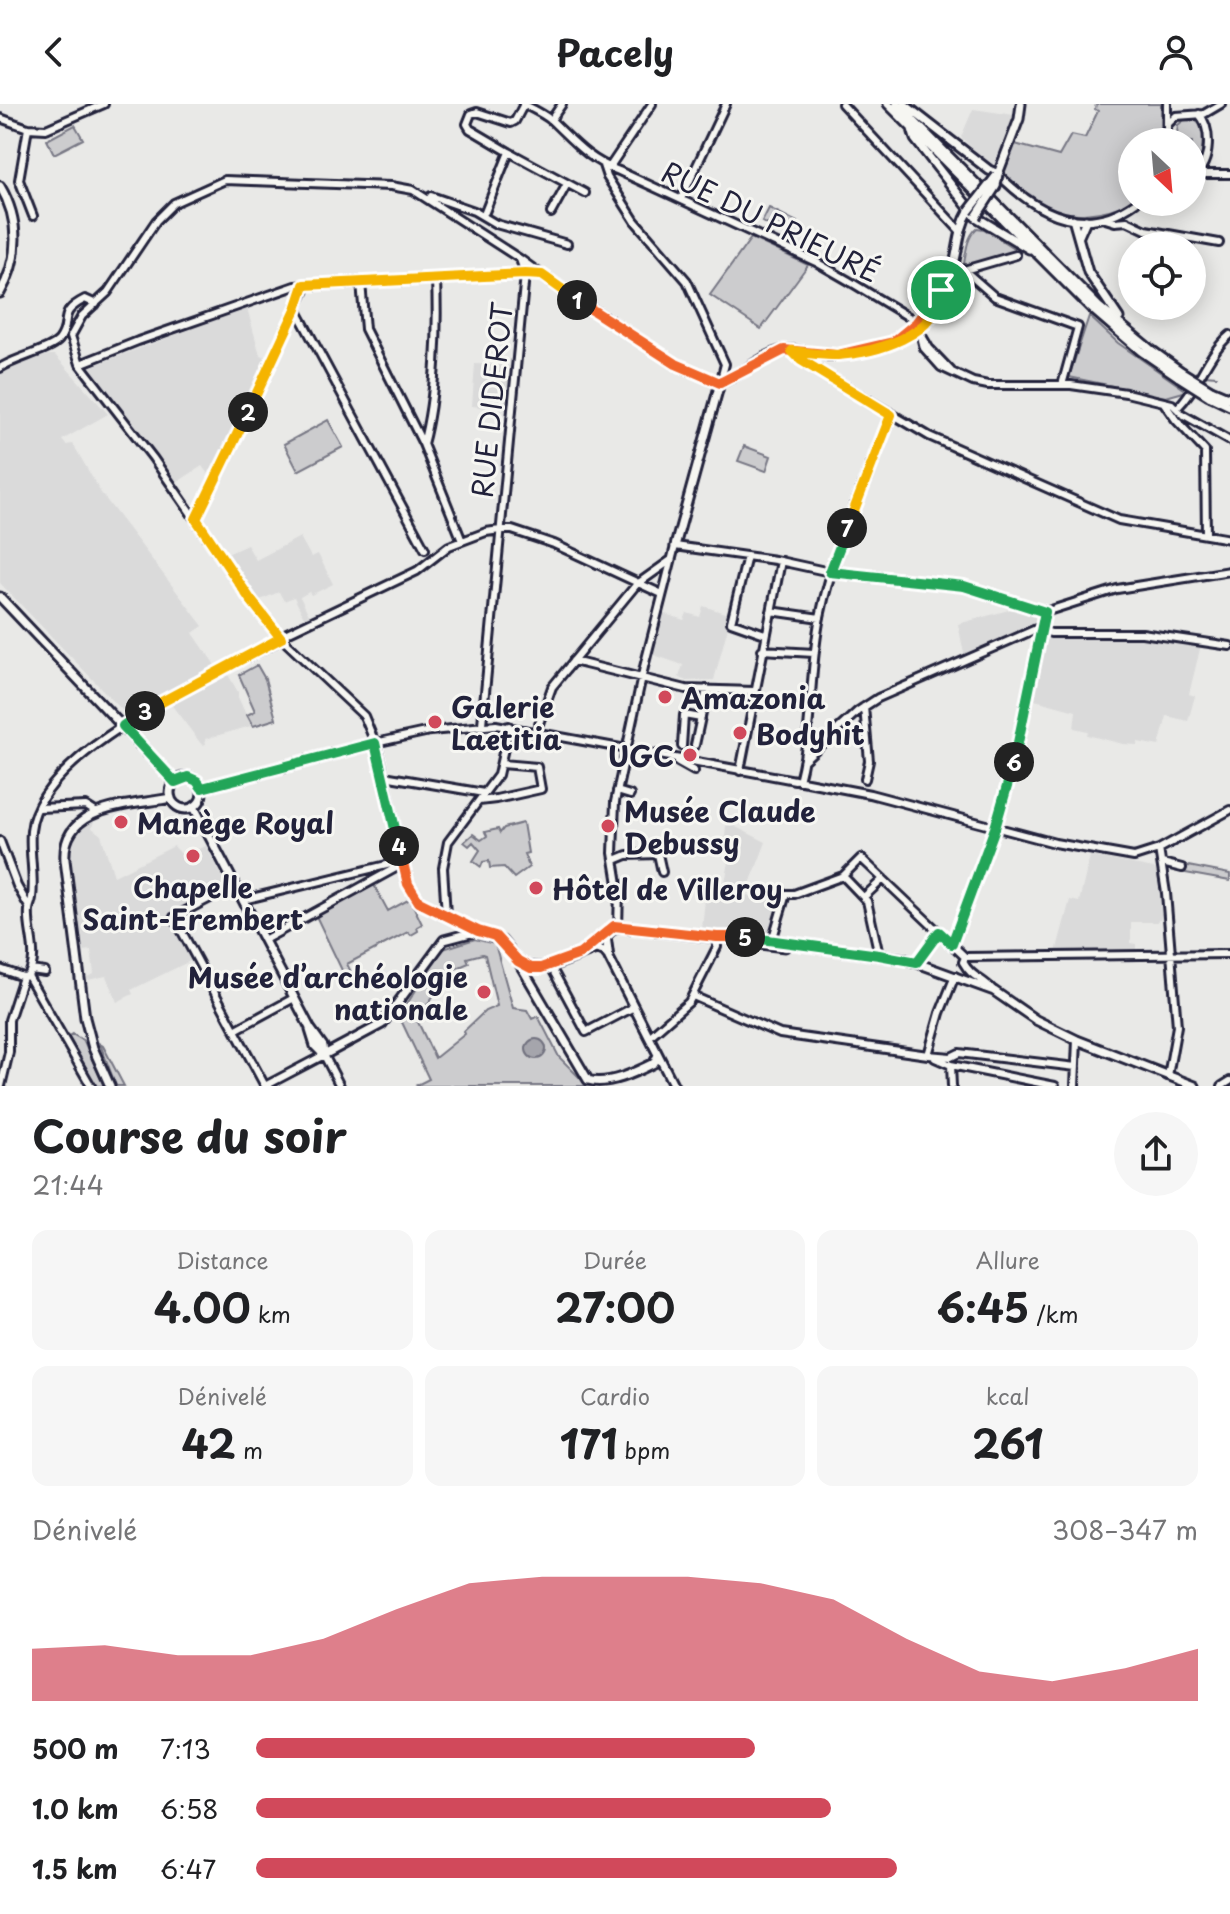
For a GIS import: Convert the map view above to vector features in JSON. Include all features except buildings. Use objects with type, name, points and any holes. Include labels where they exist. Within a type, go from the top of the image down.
[{"type":"main road","points":[[888,104],[1122,336],[1230,406]]},
{"type":"main road","points":[[897,104],[1099,307],[1181,374]]},
{"type":"main road","points":[[904,104],[998,174]]},
{"type":"main road","points":[[675,546],[720,383],[735,378],[778,352],[837,355],[893,342],[929,320],[953,268],[962,228],[998,174],[1019,119],[1021,104]]},
{"type":"main road","points":[[912,127],[915,139],[972,214],[1036,253]]},
{"type":"main road","points":[[0,186],[9,201],[16,241],[10,270],[0,293]]},
{"type":"main road","points":[[955,193],[962,228]]},
{"type":"main road","points":[[1073,219],[1094,283],[1124,326]]},
{"type":"main road","points":[[1079,242],[1086,220]]},
{"type":"main road","points":[[1210,393],[1230,398]]},
{"type":"main road","points":[[0,597],[175,782]]},
{"type":"main road","points":[[202,788],[375,743]]},
{"type":"main road","points":[[188,777],[197,781],[202,788],[201,798],[194,807],[180,808],[171,798],[175,782],[188,777]]},
{"type":"main road","points":[[111,1086],[93,1048],[85,1018],[64,854],[66,839],[82,819],[97,813],[171,798]]},
{"type":"main road","points":[[111,1086],[88,1018],[67,847],[74,831],[83,822],[141,804]]},
{"type":"main road","points":[[194,807],[310,1028],[323,1046],[324,1055],[386,1020],[440,944],[455,936],[478,931],[499,939],[518,961],[584,1076],[592,1083],[606,1085],[653,1063],[658,1055]]},
{"type":"main road","points":[[583,952],[610,927],[614,930],[803,946],[917,962],[994,991],[1030,1017],[1077,1040],[1195,1086]]},
{"type":"main road","points":[[614,930],[606,936],[609,956],[674,1086]]},
{"type":"main road","points":[[532,982],[535,974],[546,967],[583,952],[600,949],[609,956]]},
{"type":"main road","points":[[518,961],[531,968],[546,967]]},
{"type":"main road","points":[[653,1063],[665,1068]]},
{"type":"street","points":[[0,118],[38,130],[56,126],[104,104]]},
{"type":"street","points":[[585,193],[470,129],[467,124],[471,114],[477,112],[511,123],[524,104],[551,120],[559,130],[606,166]]},
{"type":"street","points":[[551,120],[562,104]]},
{"type":"street","points":[[423,194],[676,364],[720,383],[725,364],[687,281],[635,221],[607,177],[606,166],[652,104]]},
{"type":"street","points":[[681,199],[726,104]]},
{"type":"street","points":[[842,104],[962,228]]},
{"type":"street","points":[[1167,104],[1171,110],[1183,115]]},
{"type":"street","points":[[1167,104],[1168,128]]},
{"type":"street","points":[[1168,124],[1176,116],[1199,114],[1221,104]]},
{"type":"street","points":[[1216,173],[1206,162],[1208,130],[1213,113],[1221,104]]},
{"type":"street","points":[[0,111],[10,121]]},
{"type":"street","points":[[1199,114],[1208,130]]},
{"type":"street","points":[[28,128],[19,180],[33,216]]},
{"type":"street","points":[[485,212],[509,152]]},
{"type":"street","name":"RUE DU PRIEURÉ","points":[[606,166],[816,262],[918,326]]},
{"type":"street","points":[[1206,173],[1230,174]]},
{"type":"street","points":[[998,174],[1034,206],[1047,212],[1086,220],[1118,211]]},
{"type":"street","points":[[478,931],[419,902],[408,884],[384,776],[364,716],[281,638],[250,599],[153,458],[80,364],[71,336],[75,324],[108,292],[156,221],[174,203],[225,180],[391,186],[450,202],[496,224],[567,244]]},
{"type":"street","points":[[551,213],[567,184]]},
{"type":"street","points":[[1127,221],[1128,216]]},
{"type":"street","points":[[1102,218],[1115,222],[1127,221],[1146,230],[1219,243]]},
{"type":"street","points":[[953,268],[964,270],[1016,255]]},
{"type":"street","points":[[520,259],[525,274]]},
{"type":"street","points":[[964,270],[995,297],[1078,327],[1062,385]]},
{"type":"street","name":"RUE DIDEROT","points":[[482,724],[525,274]]},
{"type":"street","points":[[80,364],[304,285],[542,275]]},
{"type":"street","points":[[423,444],[428,425],[437,315],[436,279]]},
{"type":"street","points":[[361,282],[365,329],[423,444],[462,541]]},
{"type":"street","points":[[196,519],[296,309],[304,285]]},
{"type":"street","points":[[0,368],[21,356],[52,346],[63,332],[67,311],[74,305],[85,299],[96,304]]},
{"type":"street","points":[[296,309],[428,556]]},
{"type":"street","points":[[918,326],[929,348],[951,371],[973,382],[988,385],[1062,385],[1126,393],[1172,404],[1230,441]]},
{"type":"street","points":[[1177,408],[1189,396],[1215,350],[1230,335]]},
{"type":"street","points":[[792,351],[801,360],[891,415],[940,441],[1119,520],[1230,539]]},
{"type":"street","points":[[1163,402],[1205,451],[1206,535]]},
{"type":"street","points":[[799,781],[804,760],[814,653],[830,572],[891,415]]},
{"type":"street","points":[[29,907],[32,900],[31,827],[47,794],[88,749],[133,717],[281,638],[417,571],[428,556],[486,532],[512,530],[554,544],[662,594]]},
{"type":"street","points":[[614,930],[619,890],[613,818],[617,791],[641,679],[675,546],[781,561],[830,572],[964,586],[1045,612],[1117,589],[1230,571]]},
{"type":"street","points":[[747,556],[731,622],[765,634]]},
{"type":"street","points":[[536,732],[552,687],[640,583],[671,560]]},
{"type":"street","points":[[740,771],[781,561]]},
{"type":"street","points":[[771,611],[820,618]]},
{"type":"street","points":[[952,944],[995,828],[1017,749],[1045,612]]},
{"type":"street","points":[[804,760],[864,707],[886,694],[1036,629],[1142,633],[1230,646]]},
{"type":"street","points":[[762,650],[814,653]]},
{"type":"street","points":[[573,661],[686,689],[754,691]]},
{"type":"street","points":[[695,745],[707,689]]},
{"type":"street","points":[[864,707],[869,761],[865,779]]},
{"type":"street","points":[[682,746],[684,715],[701,718]]},
{"type":"street","points":[[375,743],[482,724],[509,726],[882,797],[995,828],[1121,856],[1144,856],[1230,810]]},
{"type":"street","points":[[446,915],[443,868],[448,842],[498,775],[509,726]]},
{"type":"street","points":[[675,760],[694,771]]},
{"type":"street","points":[[478,801],[541,789],[537,767],[502,764]]},
{"type":"street","points":[[384,776],[484,793]]},
{"type":"street","points":[[617,791],[630,795]]},
{"type":"street","points":[[39,808],[86,806],[97,813]]},
{"type":"street","points":[[0,841],[17,886],[29,907],[33,954],[9,1020],[9,1052],[1,1086]]},
{"type":"street","points":[[1159,849],[1177,1026],[1168,1076]]},
{"type":"street","points":[[615,860],[627,855],[658,854],[662,872]]},
{"type":"street","points":[[768,943],[786,894],[794,894],[843,876],[861,858],[952,944],[964,959],[971,976],[987,983],[994,991]]},
{"type":"street","points":[[243,900],[403,863]]},
{"type":"street","points":[[264,940],[403,863]]},
{"type":"street","points":[[1162,863],[1182,868]]},
{"type":"street","points":[[843,876],[864,897],[874,925],[879,955]]},
{"type":"street","points":[[864,897],[883,879]]},
{"type":"street","points":[[235,885],[174,917],[265,1086],[324,1055],[340,1086]]},
{"type":"street","points":[[455,936],[462,924]]},
{"type":"street","points":[[917,962],[939,932]]},
{"type":"street","points":[[649,1037],[693,996],[717,947],[717,937]]},
{"type":"street","points":[[964,959],[1230,954]]},
{"type":"street","points":[[546,967],[586,1032],[634,1007]]},
{"type":"street","points":[[0,969],[27,974],[45,972]]},
{"type":"street","points":[[27,974],[91,1086]]},
{"type":"street","points":[[928,1055],[940,1012],[955,976]]},
{"type":"street","points":[[693,996],[780,1034],[928,1055],[951,1057],[959,1053],[1076,1067]]},
{"type":"street","points":[[235,1030],[294,998]]},
{"type":"street","points":[[1075,1086],[1077,1040]]},
{"type":"street","points":[[928,1055],[951,1065],[1055,1086]]},
{"type":"street","points":[[951,1065],[952,1086]]},
{"type":"street","points":[[1222,1086],[1229,1084]]},
{"type":"shaded area","points":[[1096,104],[1161,104],[1161,128],[1118,128],[1118,207],[1086,214],[1051,209],[1005,176],[1003,170],[1015,144],[1059,156],[1071,135],[1085,138],[1098,111]]},
{"type":"shaded area","points":[[973,109],[1014,115],[996,164],[989,165],[961,137]]},
{"type":"shaded area","points":[[1184,120],[1196,121],[1203,128],[1178,128]]},
{"type":"shaded area","points":[[75,125],[83,139],[54,154],[47,140]]},
{"type":"shaded area","points":[[769,208],[797,222],[790,236],[762,222]]},
{"type":"shaded area","points":[[977,228],[984,229],[1018,251],[967,267],[964,264],[968,244]]},
{"type":"shaded area","points":[[751,238],[808,265],[761,329],[710,295]]},
{"type":"shaded area","points":[[247,308],[260,355],[269,358],[215,472],[210,470],[208,474],[202,466],[176,483],[87,368]]},
{"type":"shaded area","points":[[1089,316],[1118,343],[1187,391],[1166,397],[1069,377]]},
{"type":"shaded area","points":[[55,355],[108,414],[62,440],[66,445],[73,444],[101,493],[203,626],[193,633],[217,668],[141,708],[137,705],[124,712],[0,583],[0,375],[11,366]]},
{"type":"shaded area","points":[[475,364],[513,366],[508,410],[472,406]]},
{"type":"shaded area","points":[[328,420],[343,447],[298,471],[284,444]]},
{"type":"shaded area","points":[[744,446],[771,456],[766,471],[738,461]]},
{"type":"shaded area","points":[[300,537],[311,557],[318,554],[333,584],[300,597],[310,617],[305,619],[294,597],[284,601],[279,592],[258,601],[225,555],[247,545],[256,560]]},
{"type":"shaded area","points":[[703,606],[731,615],[714,680],[686,681],[679,677],[683,665],[651,654],[662,613],[684,620],[687,613],[700,617]]},
{"type":"shaded area","points":[[1016,608],[1035,610],[1035,623],[965,658],[958,624]]},
{"type":"shaded area","points":[[1142,638],[1172,644],[1201,645],[1189,694],[1195,696],[1188,721],[1167,716],[1159,746],[1138,742],[1137,745],[1123,744],[1087,735],[1088,731],[1074,728],[1076,711],[1035,700],[1040,669],[1034,667],[1039,639]]},
{"type":"shaded area","points":[[257,665],[265,679],[276,719],[253,726],[247,715],[255,711],[239,675]]},
{"type":"shaded area","points":[[227,673],[251,726],[205,739],[206,744],[202,745],[170,703]]},
{"type":"shaded area","points":[[94,821],[92,828],[101,835],[114,876],[174,846],[182,855],[206,846],[227,886],[172,916],[194,959],[131,990],[133,994],[117,1002],[106,976],[88,980],[87,977],[94,974],[91,950],[83,951],[71,859],[75,834],[85,824]]},
{"type":"shaded area","points":[[523,823],[528,853],[524,854],[529,867],[514,878],[504,867],[490,868],[489,861],[483,862],[481,867],[473,861],[480,850],[473,842],[469,846],[464,842],[473,834],[481,840],[487,836],[485,832],[498,829],[500,833],[504,828]]},
{"type":"shaded area","points":[[730,824],[766,842],[748,889],[725,882],[732,847],[724,846],[726,826]]},
{"type":"shaded area","points":[[1090,856],[1154,868],[1161,876],[1164,919],[1131,922],[1131,943],[1136,944],[1136,951],[1056,952],[1070,900],[1079,902]]},
{"type":"shaded area","points":[[1183,865],[1230,874],[1230,881],[1180,872]]},
{"type":"shaded area","points":[[374,885],[388,911],[410,899],[422,924],[411,935],[408,932],[347,964],[356,982],[349,985],[316,916]]},
{"type":"shaded area","points":[[706,889],[752,896],[760,889],[780,897],[769,935],[702,929]]},
{"type":"shaded area","points":[[475,939],[495,944],[513,1008],[527,1010],[532,1019],[538,1016],[559,1057],[588,1086],[415,1086],[429,1079],[399,1016],[443,949]],"holes":[[[485,955],[497,1006],[485,1011],[464,1031],[465,1034],[435,1058],[417,1020],[444,977],[449,979],[450,971],[469,963],[467,958]]]},
{"type":"shaded area","points":[[72,1034],[84,1041],[104,1086],[95,1086],[67,1037]]},
{"type":"shaded area","points":[[536,1039],[543,1042],[546,1049],[543,1056],[536,1059],[529,1056],[526,1049],[529,1042]]},
{"type":"shaded area","points":[[100,1044],[103,1046],[124,1086],[116,1086]]},
{"type":"waterway","points":[[1204,375],[1217,376]]},
{"type":"tunnel","points":[[425,549],[428,557]]},
{"type":"place","name":"Amazonia","points":[[665,697]]},
{"type":"place","name":"Galerie Laetitia","points":[[435,722]]},
{"type":"place","name":"Bodyhit","points":[[740,733]]},
{"type":"place","name":"UGC","points":[[690,755]]},
{"type":"place","name":"Manège Royal","points":[[121,822]]},
{"type":"place","name":"Musée Claude Debussy","points":[[608,826]]},
{"type":"place","name":"Chapelle Saint-Erembert","points":[[193,856]]},
{"type":"place","name":"Hôtel de Villeroy","points":[[536,888]]},
{"type":"place","name":"Musée d’archéologie nationale","points":[[484,992]]},
{"type":"route","points":[[941,290],[916,323],[893,342],[837,355],[784,350],[735,378],[720,383],[676,364],[542,275],[304,285],[305,290],[196,519],[250,599],[281,638],[133,717],[123,726],[175,782],[183,777],[193,778],[202,788],[375,743],[404,869],[413,894],[419,902],[495,936],[518,961],[531,968],[541,968],[580,954],[614,926],[717,937],[746,937],[917,962],[939,932],[952,944],[995,828],[1017,749],[1045,612],[964,586],[830,572],[891,415],[801,360],[792,351],[837,355],[858,352],[901,340],[925,325],[941,299],[941,290]]}]
